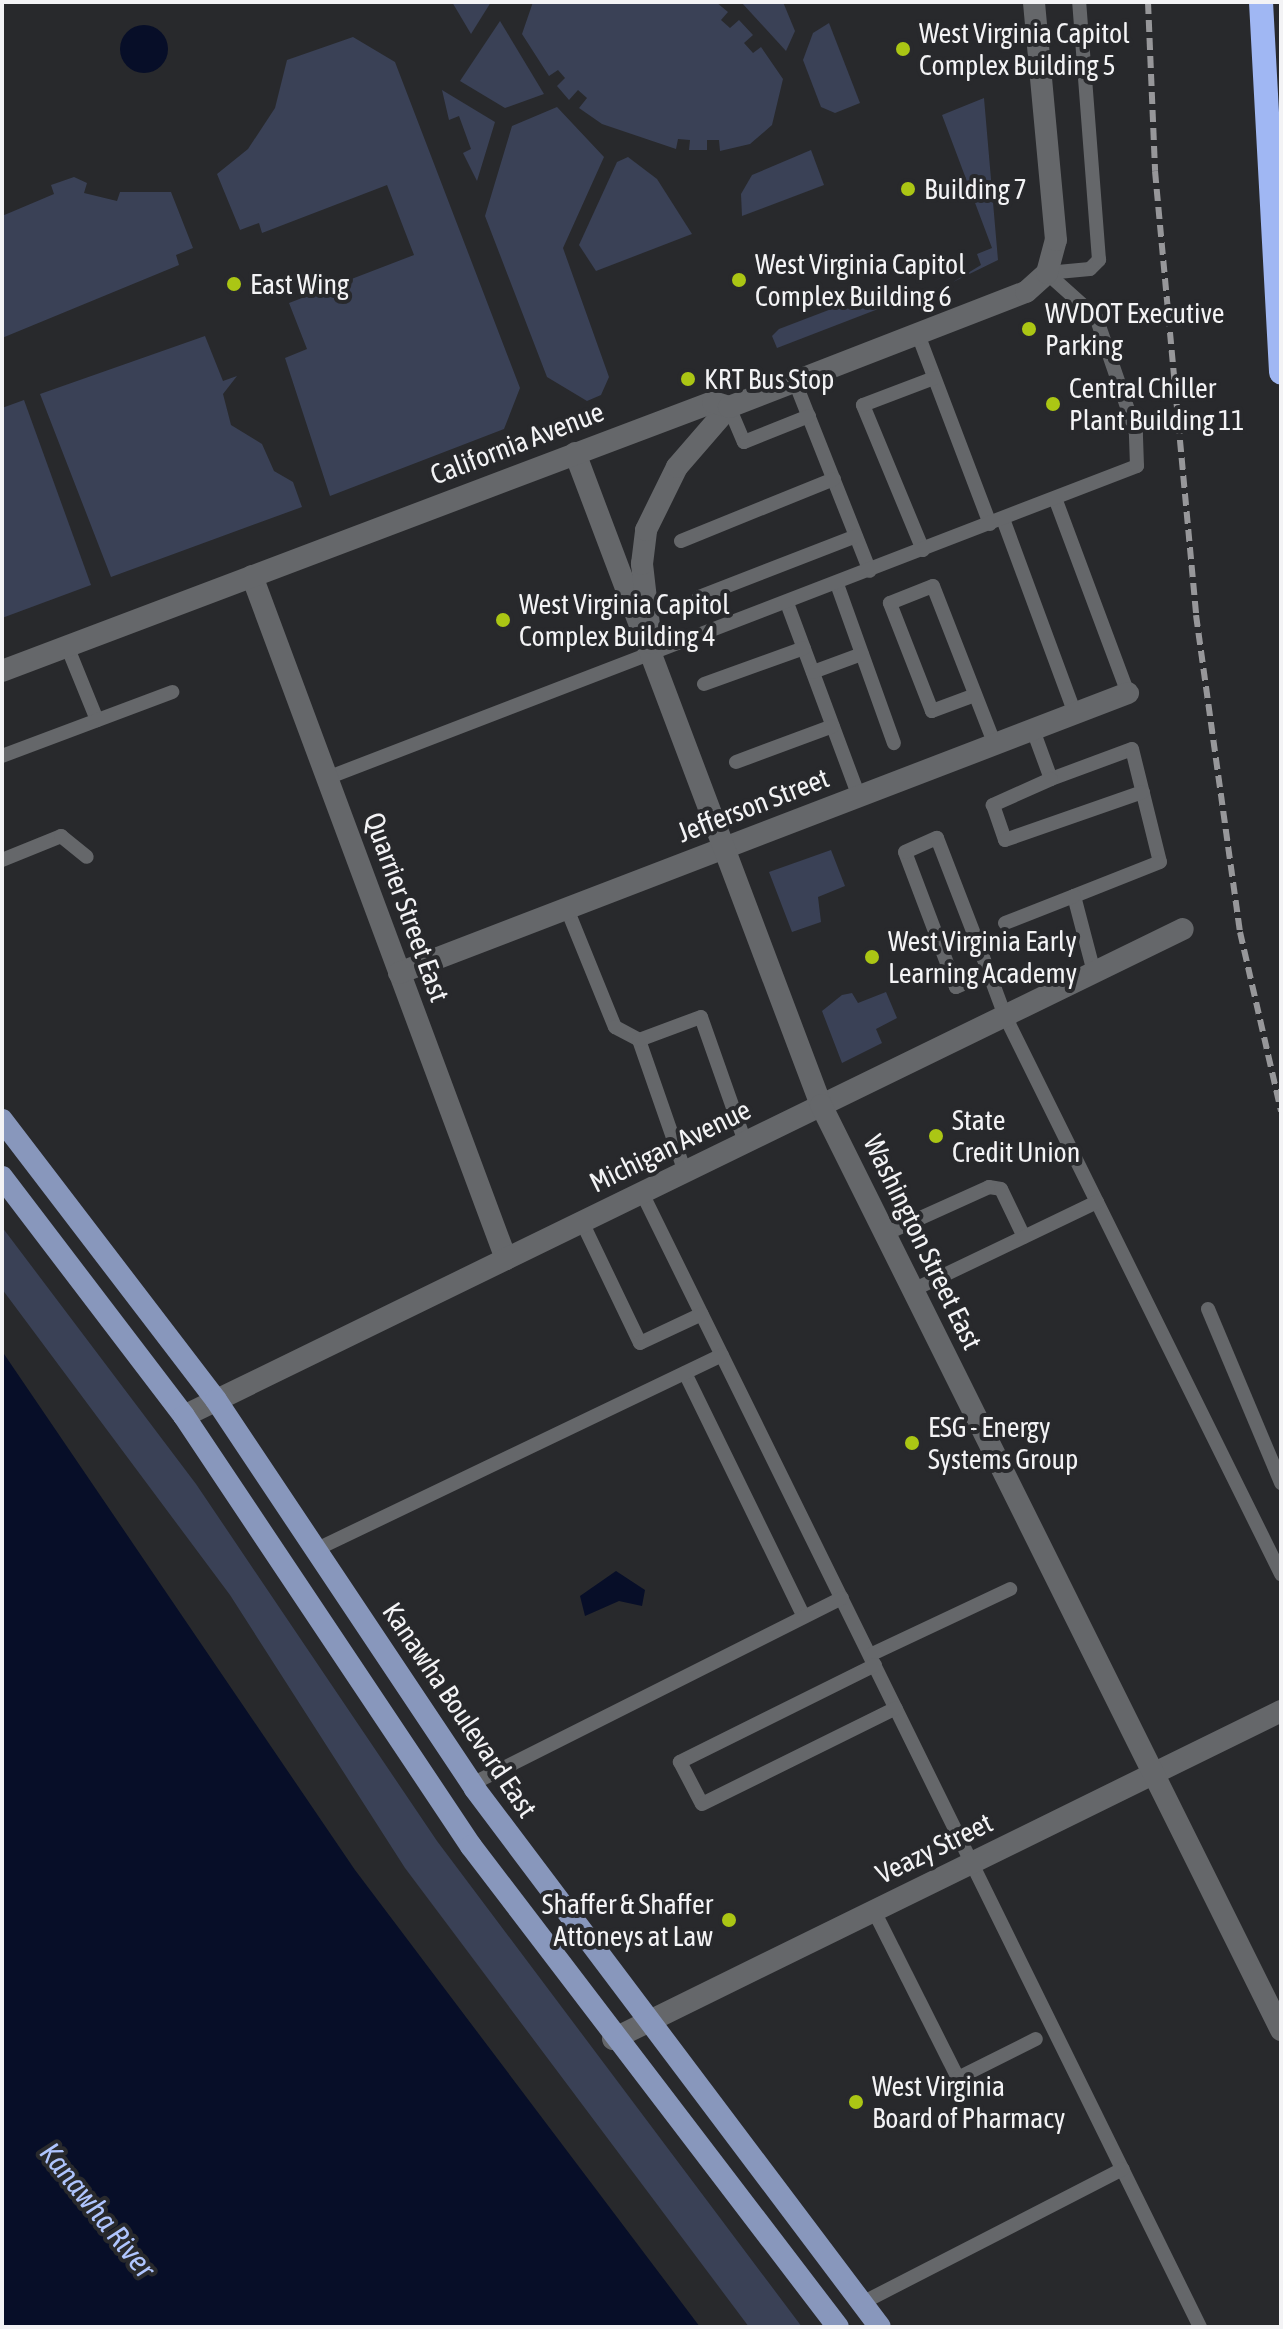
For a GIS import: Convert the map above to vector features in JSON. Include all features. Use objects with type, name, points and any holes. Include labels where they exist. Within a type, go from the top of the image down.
[{"type":"highway","points":[[1261,2],[1281,372]]},
{"type":"highway","points":[[1277,319],[1281,257]]},
{"type":"main road","name":"Kanawha Boulevard East","points":[[2,1120],[216,1400],[472,1784],[880,2327]]},
{"type":"main road","points":[[2,1177],[184,1416],[382,1718],[613,2039],[838,2327]]},
{"type":"street","points":[[1034,2],[1055,210],[1047,273]]},
{"type":"street","name":"California Avenue","points":[[2,671],[713,402],[729,407],[919,337],[1003,305],[1047,273]]},
{"type":"street","points":[[651,656],[642,564],[646,530],[677,467],[729,407]]},
{"type":"street","name":"Washington Street East","points":[[575,453],[821,1105],[1281,2030]]},
{"type":"street","name":"Quarrier Street East","points":[[252,576],[506,1259]]},
{"type":"street","name":"Jefferson Street","points":[[399,973],[1128,693]]},
{"type":"street","name":"Michigan Avenue","points":[[184,1416],[1183,929]]},
{"type":"street","name":"Veazy Street","points":[[613,2039],[1281,1711]]},
{"type":"lane","points":[[1047,273],[1090,269],[1099,260],[1079,2]]},
{"type":"lane","points":[[327,778],[651,656],[1137,466],[1136,433],[1096,317],[1047,273]]},
{"type":"lane","points":[[919,337],[1075,714]]},
{"type":"lane","points":[[923,550],[863,405],[934,378]]},
{"type":"lane","points":[[795,382],[870,571]]},
{"type":"lane","points":[[729,407],[744,442],[809,416]]},
{"type":"lane","points":[[681,541],[834,479]]},
{"type":"lane","points":[[1055,498],[1128,693]]},
{"type":"lane","points":[[699,597],[856,536]]},
{"type":"lane","points":[[837,584],[894,743]]},
{"type":"lane","points":[[975,695],[932,711],[890,603],[933,586],[995,745]]},
{"type":"lane","points":[[787,603],[859,797]]},
{"type":"lane","points":[[67,646],[97,720]]},
{"type":"lane","points":[[704,684],[804,648]]},
{"type":"lane","points":[[813,672],[862,654]]},
{"type":"lane","points":[[2,756],[172,692]]},
{"type":"lane","points":[[736,762],[833,726]]},
{"type":"lane","points":[[1033,730],[1051,779]]},
{"type":"lane","points":[[1005,923],[1160,862],[1143,792],[1132,749],[1051,779],[993,805],[1005,840],[1143,792]]},
{"type":"lane","points":[[2,860],[61,836],[87,857]]},
{"type":"lane","points":[[989,973],[956,987],[905,852],[937,838],[989,973],[1005,1016],[1281,1574]]},
{"type":"lane","points":[[1074,896],[1094,972]]},
{"type":"lane","points":[[567,909],[615,1027],[639,1040],[685,1172]]},
{"type":"lane","points":[[639,1040],[701,1017],[745,1142]]},
{"type":"lane","points":[[885,1234],[989,1187],[1001,1189],[1024,1237]]},
{"type":"lane","points":[[642,1193],[1200,2327]]},
{"type":"lane","points":[[913,1290],[1097,1202]]},
{"type":"lane","points":[[582,1222],[640,1343],[702,1314]]},
{"type":"lane","points":[[1208,1309],[1281,1483]]},
{"type":"lane","points":[[315,1550],[722,1355]]},
{"type":"lane","points":[[685,1373],[804,1617]]},
{"type":"lane","points":[[896,1708],[702,1804],[680,1762],[1010,1589]]},
{"type":"lane","points":[[472,1784],[842,1598]]},
{"type":"lane","points":[[874,1911],[958,2078],[1036,2039]]},
{"type":"lane","points":[[862,2303],[1123,2169]]},
{"type":"shaded area","points":[[452,2],[491,2],[471,34]]},
{"type":"shaded area","points":[[533,2],[716,2],[728,12],[721,20],[730,28],[739,20],[753,35],[744,43],[753,53],[761,47],[783,79],[772,125],[750,144],[720,151],[719,140],[707,140],[707,150],[689,150],[690,140],[678,139],[676,149],[602,124],[579,108],[587,98],[578,90],[569,100],[557,86],[565,78],[558,70],[549,76],[522,34]]},
{"type":"shaded area","points":[[783,2],[795,31],[786,51],[742,3]]},
{"type":"shaded area","points":[[500,21],[544,94],[505,108],[460,81]]},
{"type":"shaded area","points":[[829,23],[860,103],[835,113],[821,107],[803,60],[813,33]]},
{"type":"shaded area","points":[[353,37],[395,62],[520,388],[504,429],[330,496],[285,358],[307,349],[289,303],[414,255],[387,185],[262,233],[259,223],[240,230],[217,174],[248,149],[275,108],[287,60]]},
{"type":"shaded area","points":[[442,90],[495,122],[477,181],[463,153],[471,149],[459,116],[449,120]]},
{"type":"shaded area","points":[[984,98],[998,260],[953,282],[981,265],[977,254],[992,248],[942,115]]},
{"type":"shaded area","points":[[557,107],[604,157],[563,248],[609,377],[601,395],[587,401],[547,377],[485,216],[512,126]]},
{"type":"shaded area","points":[[811,150],[824,185],[742,216],[741,194],[752,175]]},
{"type":"shaded area","points":[[628,157],[657,179],[692,234],[596,271],[579,245],[617,162]]},
{"type":"shaded area","points":[[74,177],[87,183],[84,193],[117,201],[120,192],[171,192],[193,248],[176,255],[179,265],[2,338],[2,216],[54,194],[51,185]]},
{"type":"shaded area","points":[[881,290],[886,306],[777,348],[772,336],[779,329]]},
{"type":"shaded area","points":[[205,336],[223,381],[237,376],[223,394],[231,425],[262,444],[274,471],[293,482],[302,507],[111,577],[40,394]]},
{"type":"shaded area","points":[[24,400],[91,585],[2,618],[2,408]]},
{"type":"shaded area","points":[[831,850],[845,886],[818,897],[821,922],[792,932],[769,872]]},
{"type":"shaded area","points":[[886,992],[897,1018],[876,1029],[882,1043],[842,1063],[822,1011],[842,995],[852,993],[858,1003]]},
{"type":"shaded area","points":[[2,1227],[196,1484],[437,1841],[802,2327],[749,2327],[405,1868],[230,1595],[2,1289]]},
{"type":"water","points":[[144,25],[161,32],[168,49],[161,66],[144,73],[127,66],[120,49],[127,32]]},
{"type":"water","name":"Kanawha River","points":[[2,1351],[355,1870],[700,2327],[2,2327]]},
{"type":"water","points":[[616,1571],[645,1590],[642,1606],[619,1601],[585,1616],[580,1596]]},
{"type":"railway","points":[[1148,2],[1155,171],[1196,615],[1240,932],[1281,1111]]},
{"type":"place","name":"West Virginia Capitol Complex Building 5","points":[[903,49]]},
{"type":"place","name":"Building 7","points":[[908,189]]},
{"type":"place","name":"West Virginia Capitol Complex Building 6","points":[[739,280]]},
{"type":"place","name":"East Wing","points":[[234,284]]},
{"type":"place","name":"WVDOT Executive Parking","points":[[1029,329]]},
{"type":"place","name":"KRT Bus Stop","points":[[688,379]]},
{"type":"place","name":"Central Chiller Plant Building 11","points":[[1053,404]]},
{"type":"place","name":"West Virginia Capitol Complex Building 4","points":[[503,620]]},
{"type":"place","name":"West Virginia Early Learning Academy","points":[[872,957]]},
{"type":"place","name":"State Credit Union","points":[[936,1136]]},
{"type":"place","name":"ESG - Energy Systems Group","points":[[912,1443]]},
{"type":"place","name":"Shaffer & Shaffer Attoneys at Law","points":[[729,1920]]},
{"type":"place","name":"West Virginia Board of Pharmacy","points":[[856,2102]]}]
